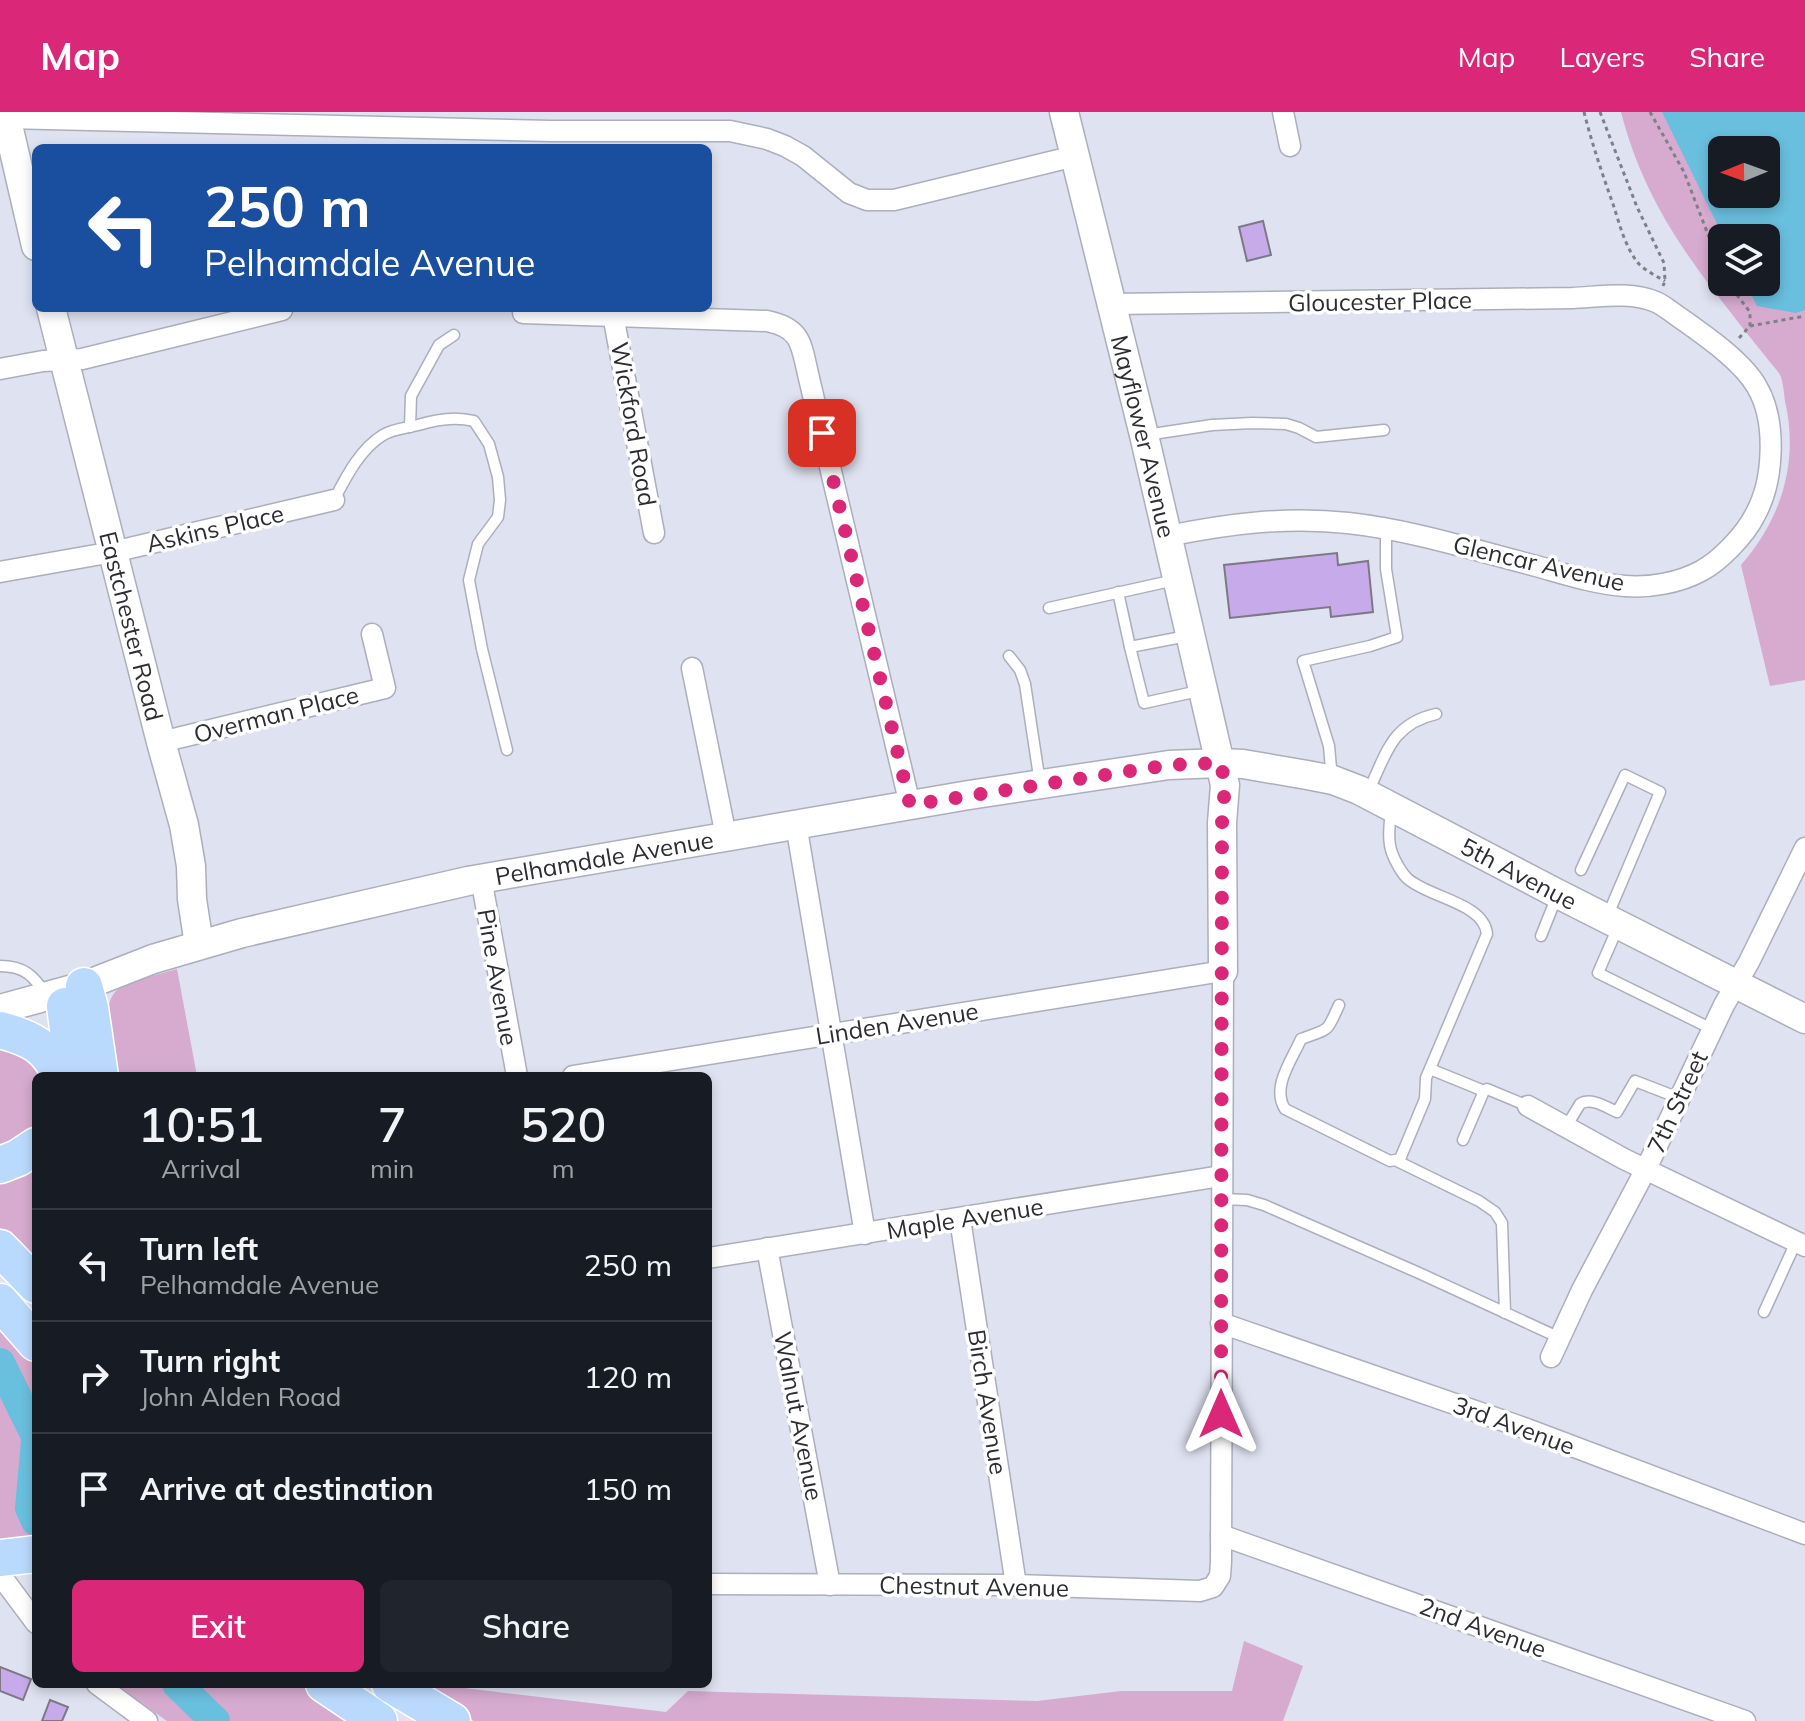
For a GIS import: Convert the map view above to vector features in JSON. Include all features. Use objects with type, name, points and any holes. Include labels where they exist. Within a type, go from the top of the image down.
[{"type":"highway","points":[[65,992],[71,1072]]},
{"type":"highway","points":[[65,992],[90,1008],[99,1072]]},
{"type":"highway","points":[[0,1030],[25,1038],[44,1049],[59,1072]]},
{"type":"highway","points":[[0,1165],[32,1149]]},
{"type":"highway","points":[[0,1248],[32,1281]]},
{"type":"highway","points":[[0,1281],[32,1317]]},
{"type":"highway","points":[[0,1302],[32,1338]]},
{"type":"highway","points":[[10,1573],[32,1557]]},
{"type":"highway","points":[[330,1688],[379,1721]]},
{"type":"highway","points":[[356,1688],[403,1721]]},
{"type":"highway","points":[[397,1688],[452,1721]]},
{"type":"street","name":"Mayflower Avenue","points":[[1064,112],[1221,763],[1225,785],[1222,823],[1223,971]]},
{"type":"street","points":[[1283,112],[1290,146]]},
{"type":"street","points":[[32,233],[6,150],[5,115],[552,122],[658,131],[730,131],[767,139],[803,156],[849,193],[867,200],[881,201],[1075,156]]},
{"type":"street","name":"Gloucester Place","points":[[1112,304],[1629,296],[1647,300]]},
{"type":"street","name":"Glencar Avenue","points":[[1168,536],[1251,522],[1304,519],[1349,523],[1415,535],[1584,579],[1626,586],[1669,583],[1701,572],[1718,560],[1755,517],[1764,493],[1770,463],[1770,434],[1764,400],[1756,384],[1705,335],[1656,302],[1647,300]]},
{"type":"street","name":"Eastchester Road","points":[[52,312],[184,825],[199,945]]},
{"type":"street","points":[[0,369],[43,361],[82,359],[274,312]]},
{"type":"street","points":[[523,313],[767,321],[780,324],[796,334],[910,805]]},
{"type":"street","name":"Wickford Road","points":[[613,315],[654,533]]},
{"type":"street","name":"Askins Place","points":[[0,572],[113,552],[334,500]]},
{"type":"street","name":"Overman Place","points":[[161,742],[385,688],[372,634]]},
{"type":"street","points":[[692,668],[726,836]]},
{"type":"street","name":"Pelhamdale Avenue","points":[[0,1009],[65,992],[153,959],[242,933],[481,878],[910,805],[1169,765],[1221,763]]},
{"type":"street","name":"5th Avenue","points":[[1221,763],[1333,780],[1805,1019]]},
{"type":"street","points":[[796,824],[865,1234]]},
{"type":"street","name":"7th Street","points":[[1551,1357],[1805,848]]},
{"type":"street","name":"Pine Avenue","points":[[481,878],[516,1072]]},
{"type":"street","points":[[1221,1535],[1223,971]]},
{"type":"street","name":"Linden Avenue","points":[[597,1072],[1223,971]]},
{"type":"street","points":[[1528,1106],[1646,1169],[1801,1244]]},
{"type":"street","name":"Maple Avenue","points":[[712,1257],[1221,1176]]},
{"type":"street","name":"Birch Avenue","points":[[960,1219],[1016,1585]]},
{"type":"street","name":"Walnut Avenue","points":[[767,1248],[830,1585]]},
{"type":"street","name":"3rd Avenue","points":[[1221,1323],[1527,1429],[1805,1534]]},
{"type":"street","name":"Chestnut Avenue","points":[[712,1584],[1016,1585],[1200,1591],[1213,1587],[1220,1576],[1221,1535]]},
{"type":"street","name":"2nd Avenue","points":[[1221,1535],[1745,1721]]},
{"type":"street","points":[[10,1573],[32,1615]]},
{"type":"street","points":[[102,1688],[147,1721]]},
{"type":"lane","points":[[410,427],[411,396],[439,345],[454,335]]},
{"type":"lane","points":[[334,500],[346,477],[370,445],[385,434],[437,419],[463,418],[474,421],[489,444],[498,477],[500,500],[498,517],[478,544],[469,580],[507,750]]},
{"type":"lane","points":[[1144,435],[1212,425],[1252,423],[1286,424],[1316,437],[1384,430]]},
{"type":"lane","points":[[1333,780],[1329,746],[1303,661],[1397,637],[1386,569],[1386,529]]},
{"type":"lane","points":[[1049,608],[1177,580]]},
{"type":"lane","points":[[1118,592],[1144,703],[1203,690]]},
{"type":"lane","points":[[1130,647],[1191,635]]},
{"type":"lane","points":[[1009,656],[1020,670],[1025,684],[1041,785]]},
{"type":"lane","points":[[1397,1161],[1425,1099],[1426,1078],[1487,934],[1486,925],[1477,914],[1408,879],[1392,851],[1379,801],[1395,736],[1422,717],[1436,714]]},
{"type":"lane","points":[[1581,870],[1625,775],[1660,792],[1612,922],[1598,973],[1712,1029]]},
{"type":"lane","points":[[1541,936],[1558,894]]},
{"type":"lane","points":[[0,966],[31,973],[65,992]]},
{"type":"lane","points":[[1339,1005],[1328,1029],[1301,1039],[1279,1087],[1280,1100],[1285,1109],[1479,1201],[1495,1212],[1502,1223],[1505,1313]]},
{"type":"lane","points":[[1430,1069],[1528,1106]]},
{"type":"lane","points":[[1566,1127],[1583,1101],[1588,1100],[1617,1112],[1635,1081],[1679,1098]]},
{"type":"lane","points":[[1463,1140],[1484,1091]]},
{"type":"lane","points":[[1222,1199],[1247,1200],[1264,1205],[1560,1338]]},
{"type":"lane","points":[[1764,1312],[1801,1244]]},
{"type":"path","points":[[1584,112],[1608,193],[1633,256],[1641,266],[1665,281],[1664,263],[1637,207],[1600,112]]},
{"type":"path","points":[[1650,112],[1684,172],[1708,235]]},
{"type":"path","points":[[1738,296],[1750,312],[1750,326],[1805,316]]},
{"type":"shaded area","points":[[1621,112],[1805,112],[1805,680],[1770,686],[1741,565],[1767,528],[1784,488],[1790,445],[1781,377],[1718,296],[1780,296],[1780,224],[1708,224],[1708,283],[1678,240],[1639,167]]},
{"type":"shaded area","points":[[177,969],[196,1072],[114,1072],[107,1019],[111,998],[117,990]]},
{"type":"shaded area","points":[[0,1042],[14,1045],[43,1072],[32,1072],[32,1131],[0,1150]]},
{"type":"shaded area","points":[[32,1159],[32,1260],[0,1228],[0,1176]]},
{"type":"shaded area","points":[[0,1317],[32,1359],[32,1540],[0,1547]]},
{"type":"shaded area","points":[[1244,1641],[1303,1666],[1283,1721],[474,1721],[417,1688],[464,1688],[666,1712],[688,1691],[1037,1701],[1121,1691],[1232,1691]]},
{"type":"shaded area","points":[[121,1688],[312,1688],[357,1721],[167,1721]]},
{"type":"water","points":[[1662,112],[1805,112],[1805,310],[1796,313],[1757,306],[1752,296],[1780,296],[1780,224],[1717,224],[1709,208],[1780,208],[1780,136],[1708,136],[1708,205]]},
{"type":"building","points":[[1263,221],[1271,255],[1247,261],[1239,227]]},
{"type":"building","points":[[1337,553],[1338,565],[1368,561],[1373,612],[1331,617],[1330,607],[1230,618],[1224,565]]},
{"type":"building","points":[[0,1667],[31,1679],[23,1700],[0,1691]]},
{"type":"building","points":[[50,1700],[68,1707],[62,1721],[42,1721]]},
{"type":"waterway","points":[[0,1363],[32,1428]]},
{"type":"waterway","points":[[32,1486],[32,1512]]},
{"type":"waterway","points":[[181,1688],[215,1721]]},
{"type":"route","points":[[822,433],[910,805],[1169,765],[1221,763],[1225,785],[1222,823],[1221,1414]]}]
